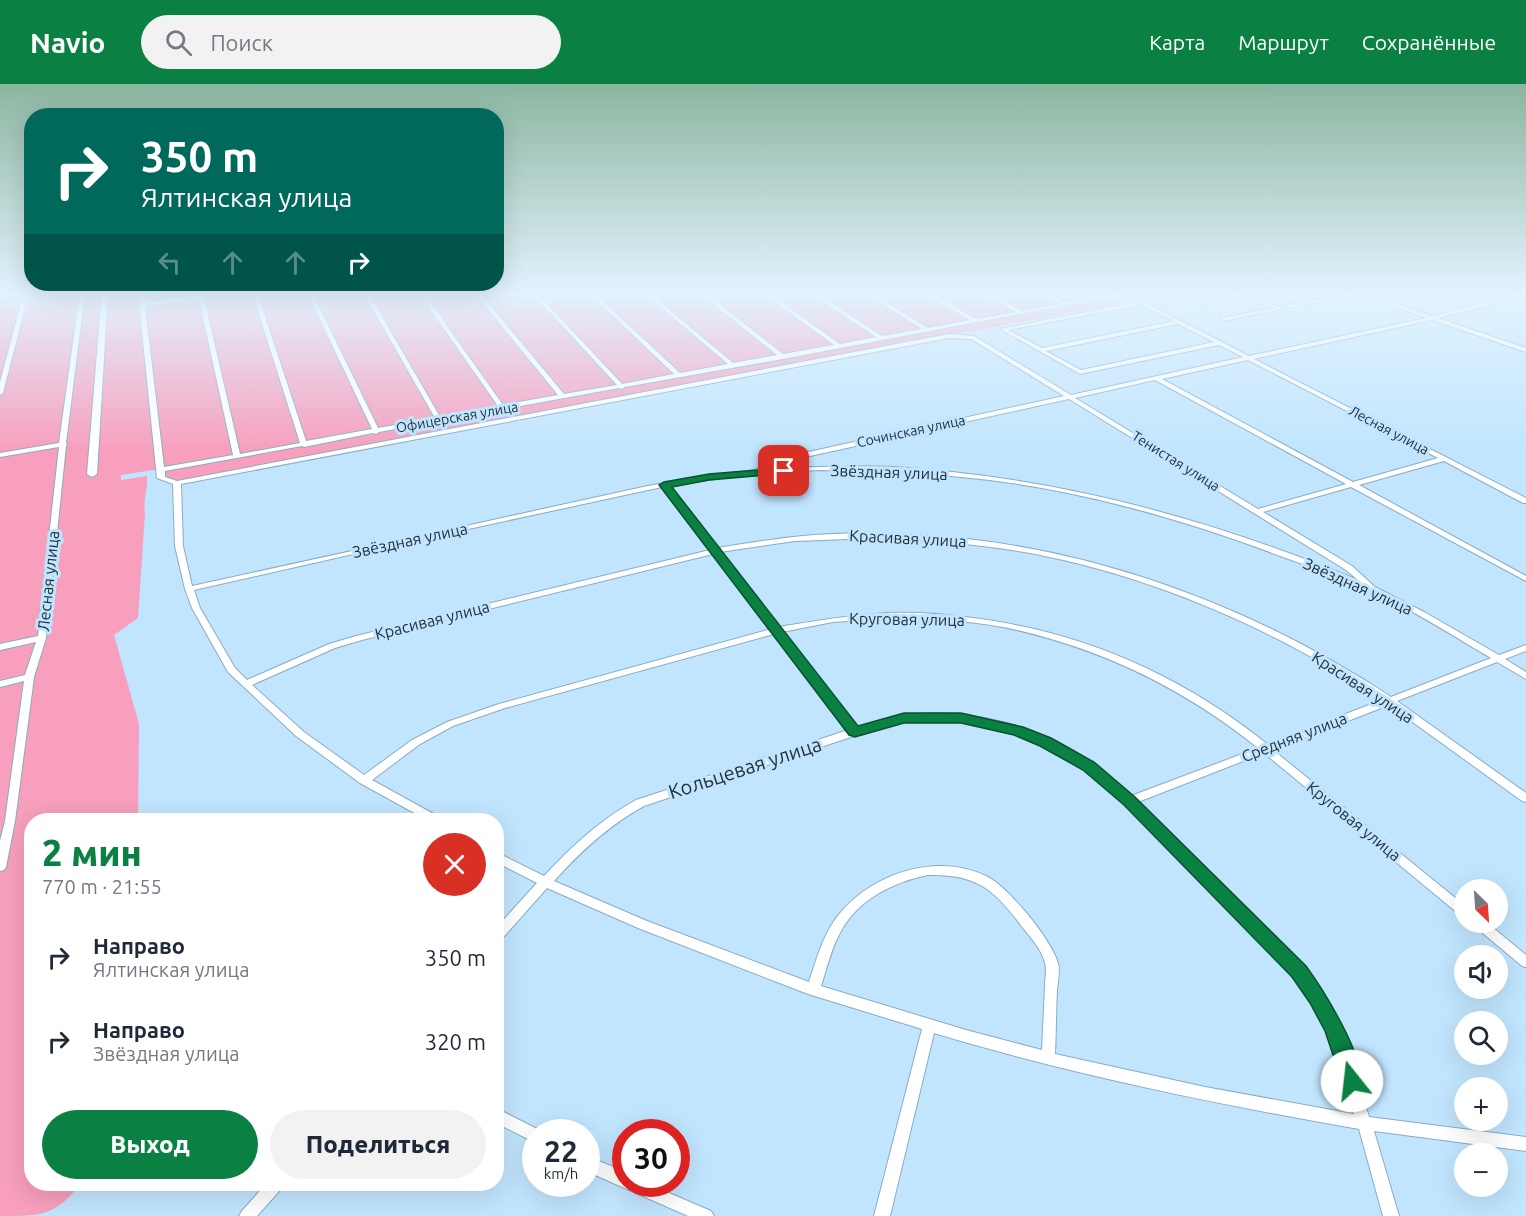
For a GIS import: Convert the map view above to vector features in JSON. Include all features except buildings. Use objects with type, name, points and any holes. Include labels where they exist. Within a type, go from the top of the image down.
[{"type":"street","points":[[0,393],[13,345]]},
{"type":"street","name":"Лесная улица","points":[[0,867],[10,821],[30,677],[42,638],[76,345]]},
{"type":"street","points":[[92,474],[101,345]]},
{"type":"street","points":[[148,345],[161,478],[177,483],[179,546],[189,589],[231,670],[300,734],[364,780],[423,813]]},
{"type":"street","points":[[211,345],[237,457]]},
{"type":"street","points":[[271,345],[304,445]]},
{"type":"street","points":[[334,345],[376,432]]},
{"type":"street","points":[[396,345],[439,420]]},
{"type":"street","points":[[457,345],[502,408]]},
{"type":"street","points":[[520,345],[563,397]]},
{"type":"street","points":[[582,345],[622,387]]},
{"type":"street","points":[[646,345],[679,376]]},
{"type":"street","points":[[708,345],[733,366]]},
{"type":"street","points":[[767,345],[783,357]]},
{"type":"street","name":"Офицерская улица","points":[[160,470],[845,345]]},
{"type":"street","name":"Тенистая улица","points":[[177,483],[903,345]]},
{"type":"street","name":"Тенистая улица","points":[[985,345],[1349,568],[1374,590]]},
{"type":"street","name":"Лесная улица","points":[[1032,345],[1041,350]]},
{"type":"street","points":[[1041,350],[1066,345]]},
{"type":"street","points":[[1041,350],[1080,372],[1211,345]]},
{"type":"street","name":"Лесная улица","points":[[1224,345],[1526,501]]},
{"type":"street","name":"Сочинская улица","points":[[752,472],[790,458],[1311,345]]},
{"type":"street","points":[[1511,345],[1526,350]]},
{"type":"street","points":[[1156,378],[1526,579]]},
{"type":"street","points":[[0,455],[64,444]]},
{"type":"street","points":[[1258,512],[1444,459]]},
{"type":"street","name":"Звёздная улица","points":[[189,589],[664,485],[752,472],[842,469],[912,471],[1002,480],[1072,492],[1213,528],[1268,547],[1405,604],[1526,676]]},
{"type":"street","points":[[664,485],[855,732]]},
{"type":"street","name":"Красивая улица","points":[[246,684],[332,646],[359,638],[750,543],[807,537],[903,536],[977,542],[1077,560],[1145,579],[1236,615],[1335,667],[1388,701],[1526,798]]},
{"type":"street","name":"Круговая улица","points":[[364,780],[417,742],[450,724],[502,706],[777,630],[844,618],[905,616],[969,619],[1040,632],[1112,656],[1155,676],[1211,708],[1265,749],[1454,904]]},
{"type":"street","points":[[0,647],[42,638]]},
{"type":"street","name":"Средняя улица","points":[[1130,801],[1526,648]]},
{"type":"street","points":[[0,684],[30,677]]},
{"type":"street","name":"Кольцевая улица","points":[[504,929],[546,882],[611,818],[625,809],[855,732],[904,718],[961,718],[1018,731],[1067,753],[1088,766],[1130,801],[1299,972],[1317,997],[1334,1028],[1348,1063],[1356,1100],[1365,1123],[1391,1216]]},
{"type":"street","points":[[504,860],[546,882],[663,934],[813,990],[929,1026],[1048,1058],[1219,1096],[1365,1123],[1526,1144]]},
{"type":"street","points":[[813,990],[834,930],[861,898],[882,885],[908,875],[930,870],[951,869],[984,880],[1005,899],[1045,948],[1052,964],[1048,1058]]},
{"type":"street","points":[[1491,933],[1526,962]]},
{"type":"street","points":[[882,1216],[929,1026]]},
{"type":"street","points":[[504,1119],[522,1129]]},
{"type":"street","points":[[247,1216],[270,1191]]},
{"type":"street","points":[[663,1197],[706,1216]]},
{"type":"shaded area","points":[[0,345],[838,345],[237,457],[121,475],[121,480],[147,476],[138,618],[114,635],[139,724],[138,813],[24,813],[24,1191],[75,1191],[55,1208],[46,1212],[27,1216],[0,1216]]},
{"type":"shaded area","points":[[858,345],[900,345],[169,483],[162,472]]},
{"type":"route","points":[[784,471],[709,477],[664,485],[855,732],[904,718],[935,716],[961,718],[1018,731],[1046,742],[1088,766],[1130,801],[1299,972],[1317,997],[1334,1028],[1348,1063],[1352,1081]]}]
